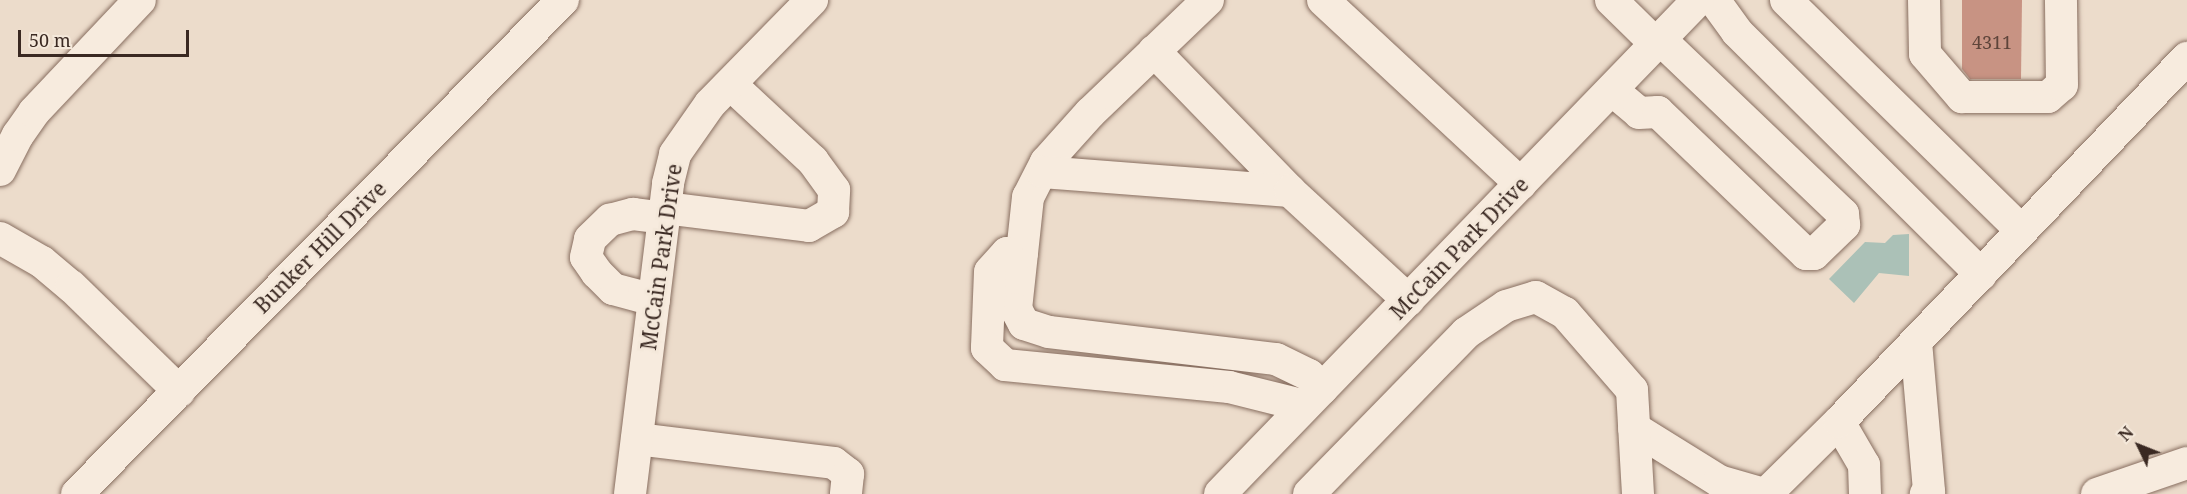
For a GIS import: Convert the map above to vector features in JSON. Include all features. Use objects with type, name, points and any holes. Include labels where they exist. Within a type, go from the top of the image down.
[{"type":"street","points":[[0,170],[18,135],[34,112],[140,0]]},
{"type":"street","name":"Bunker Hill Drive","points":[[77,494],[563,0]]},
{"type":"street","name":"McCain Park Drive","points":[[630,494],[664,213],[675,154],[710,104],[812,0]]},
{"type":"street","points":[[1022,253],[1007,254],[990,272],[987,348],[1005,365],[1229,387],[1314,398],[1309,375],[1276,359],[1049,332],[1024,324],[1016,309],[1022,253],[1028,197],[1046,162],[1090,113],[1208,0]]},
{"type":"street","points":[[1323,0],[1521,184]]},
{"type":"street","points":[[1612,0],[1843,214],[1844,225],[1814,254],[1806,254],[1658,112],[1639,113],[1612,90]]},
{"type":"street","name":"McCain Park Drive","points":[[1220,494],[1698,0]]},
{"type":"street","points":[[1714,0],[1737,32],[1981,274]]},
{"type":"street","points":[[1786,0],[2022,231]]},
{"type":"street","points":[[1924,0],[1925,54],[1962,96],[2049,98],[2062,85],[2061,0]]},
{"type":"street","points":[[1154,51],[1290,191],[1408,300]]},
{"type":"street","points":[[1635,428],[1719,481],[1765,494],[1839,422],[2187,58]]},
{"type":"street","points":[[654,300],[614,289],[597,273],[586,258],[590,239],[610,220],[633,214],[664,213],[809,226],[833,212],[834,190],[813,161],[730,84]]},
{"type":"street","points":[[1042,172],[1290,191]]},
{"type":"street","points":[[0,238],[42,262],[71,286],[179,391]]},
{"type":"street","points":[[1309,494],[1466,333],[1506,306],[1536,297],[1565,313],[1632,390],[1638,494]]},
{"type":"street","points":[[1916,342],[1929,492],[1926,494]]},
{"type":"street","points":[[1839,422],[1864,465],[1865,494]]},
{"type":"street","points":[[637,439],[834,462],[848,474],[846,494]]},
{"type":"street","points":[[2097,494],[2187,464]]},
{"type":"shaded area","points":[[1909,234],[1909,276],[1879,273],[1854,303],[1829,279],[1865,242],[1885,243],[1893,235]]},
{"type":"building","points":[[1962,0],[2022,0],[2021,79],[1970,79],[1962,69]]}]
